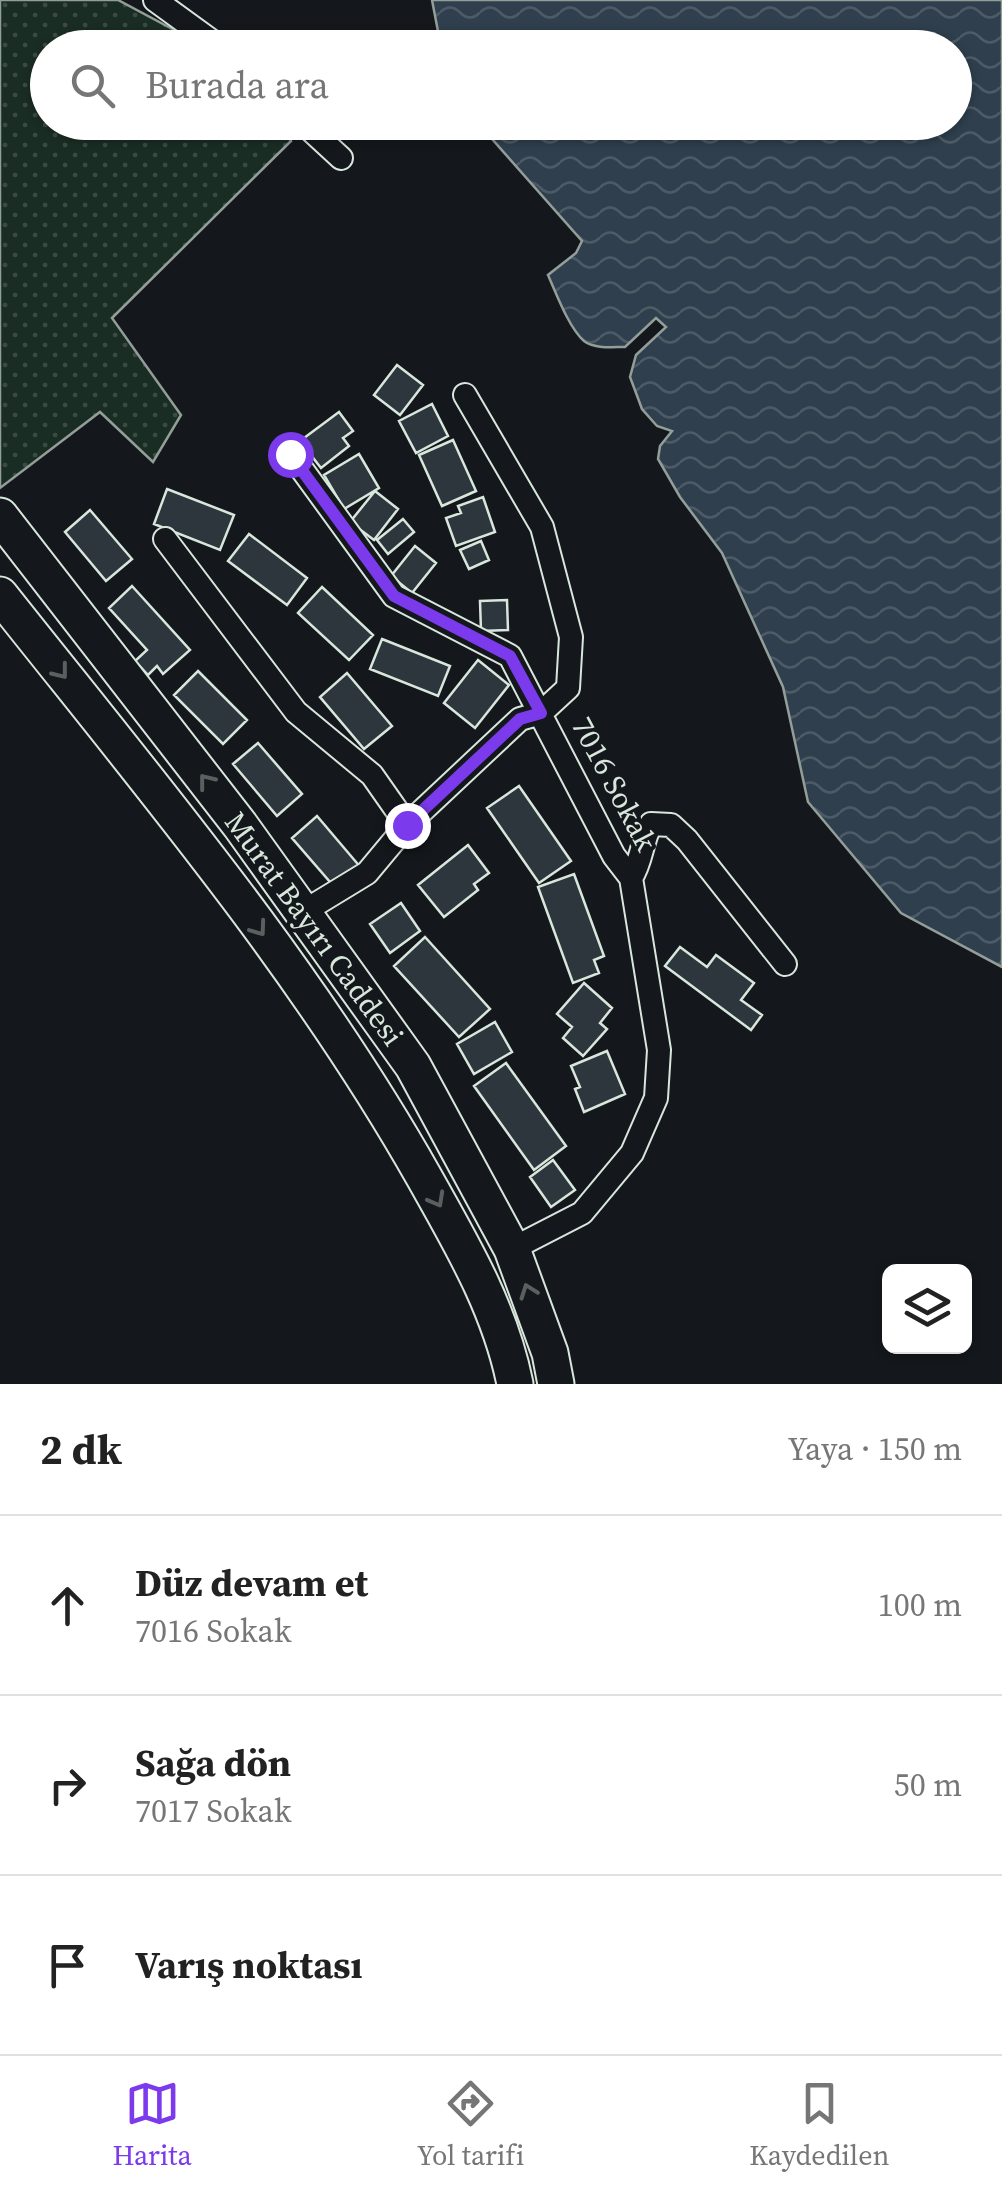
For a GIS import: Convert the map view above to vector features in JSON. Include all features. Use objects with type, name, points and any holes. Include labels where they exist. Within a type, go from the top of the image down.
[{"type":"main road","name":"Murat Bayırı Caddesi","points":[[0,516],[240,825],[413,1066],[512,1249],[550,1352],[556,1384]]},
{"type":"main road","name":"Murat Bayırı Caddesi","points":[[0,595],[204,853],[376,1092],[481,1279],[515,1384]]},
{"type":"street","points":[[155,0],[196,30]]},
{"type":"street","points":[[322,140],[341,158]]},
{"type":"street","points":[[303,912],[367,873],[407,825],[520,719],[541,713],[568,688],[571,637],[542,528],[465,395]]},
{"type":"street","name":"7016 Sokak","points":[[290,454],[394,596],[510,656],[614,856],[631,878],[659,1050],[656,1098],[632,1153],[582,1213],[512,1249]]},
{"type":"street","points":[[166,539],[296,712],[372,775],[407,825]]},
{"type":"street","points":[[631,878],[640,865],[640,842],[651,824],[671,825],[786,964]]},
{"type":"green space","points":[[0,0],[118,0],[174,30],[30,30],[30,140],[291,141],[112,318],[181,415],[153,462],[100,412],[0,488]]},
{"type":"water","points":[[432,0],[1002,0],[1002,967],[901,913],[808,802],[783,687],[722,553],[680,497],[658,459],[660,446],[672,431],[657,426],[642,409],[630,377],[636,355],[666,327],[656,318],[625,347],[593,345],[578,335],[548,275],[576,253],[582,241],[493,140],[972,140],[972,30],[438,30]]},
{"type":"building","points":[[397,365],[423,385],[400,415],[374,395]]},
{"type":"building","points":[[432,404],[448,436],[416,453],[399,421]]},
{"type":"building","points":[[339,412],[353,431],[343,438],[349,446],[321,468],[300,441]]},
{"type":"building","points":[[453,440],[476,491],[442,506],[419,455]]},
{"type":"building","points":[[359,454],[379,488],[344,509],[324,475]]},
{"type":"building","points":[[167,489],[234,515],[220,550],[154,524]]},
{"type":"building","points":[[375,491],[398,509],[374,540],[350,522]]},
{"type":"building","points":[[483,497],[495,532],[456,546],[446,518],[461,513],[458,506]]},
{"type":"building","points":[[90,510],[132,559],[106,581],[65,532]]},
{"type":"building","points":[[403,519],[414,532],[388,554],[377,540]]},
{"type":"building","points":[[249,534],[307,578],[287,605],[228,561]]},
{"type":"building","points":[[481,541],[489,560],[469,569],[460,550]]},
{"type":"building","points":[[415,546],[436,563],[412,593],[391,576]]},
{"type":"building","points":[[132,586],[190,650],[163,674],[157,666],[148,675],[135,661],[147,650],[109,608]]},
{"type":"building","points":[[322,587],[373,635],[349,660],[298,613]]},
{"type":"building","points":[[507,600],[508,630],[481,631],[480,601]]},
{"type":"building","points":[[382,639],[450,666],[438,696],[370,669]]},
{"type":"building","points":[[478,660],[509,685],[475,728],[444,703]]},
{"type":"building","points":[[198,671],[247,720],[223,744],[174,695]]},
{"type":"building","points":[[347,673],[392,726],[364,749],[320,697]]},
{"type":"building","points":[[258,743],[302,794],[277,816],[233,764]]},
{"type":"building","points":[[519,786],[571,861],[539,883],[487,808]]},
{"type":"building","points":[[317,816],[362,869],[337,890],[292,838]]},
{"type":"building","points":[[468,845],[489,873],[474,884],[478,890],[444,917],[418,885]]},
{"type":"building","points":[[574,874],[604,956],[594,960],[599,973],[573,983],[538,887]]},
{"type":"building","points":[[401,903],[420,931],[390,953],[370,924]]},
{"type":"building","points":[[425,937],[490,1009],[459,1037],[394,966]]},
{"type":"building","points":[[680,947],[707,967],[716,955],[754,983],[741,1000],[762,1015],[751,1030],[665,966]]},
{"type":"building","points":[[584,983],[612,1008],[600,1023],[607,1029],[583,1056],[563,1038],[572,1027],[557,1014]]},
{"type":"building","points":[[495,1022],[512,1052],[474,1074],[457,1044]]},
{"type":"building","points":[[607,1051],[625,1094],[584,1112],[571,1066]]},
{"type":"building","points":[[506,1063],[566,1146],[534,1170],[474,1086]]},
{"type":"building","points":[[553,1160],[575,1190],[551,1207],[530,1177]]},
{"type":"route","points":[[290,454],[394,596],[510,656],[541,713],[520,719],[407,825]]}]
